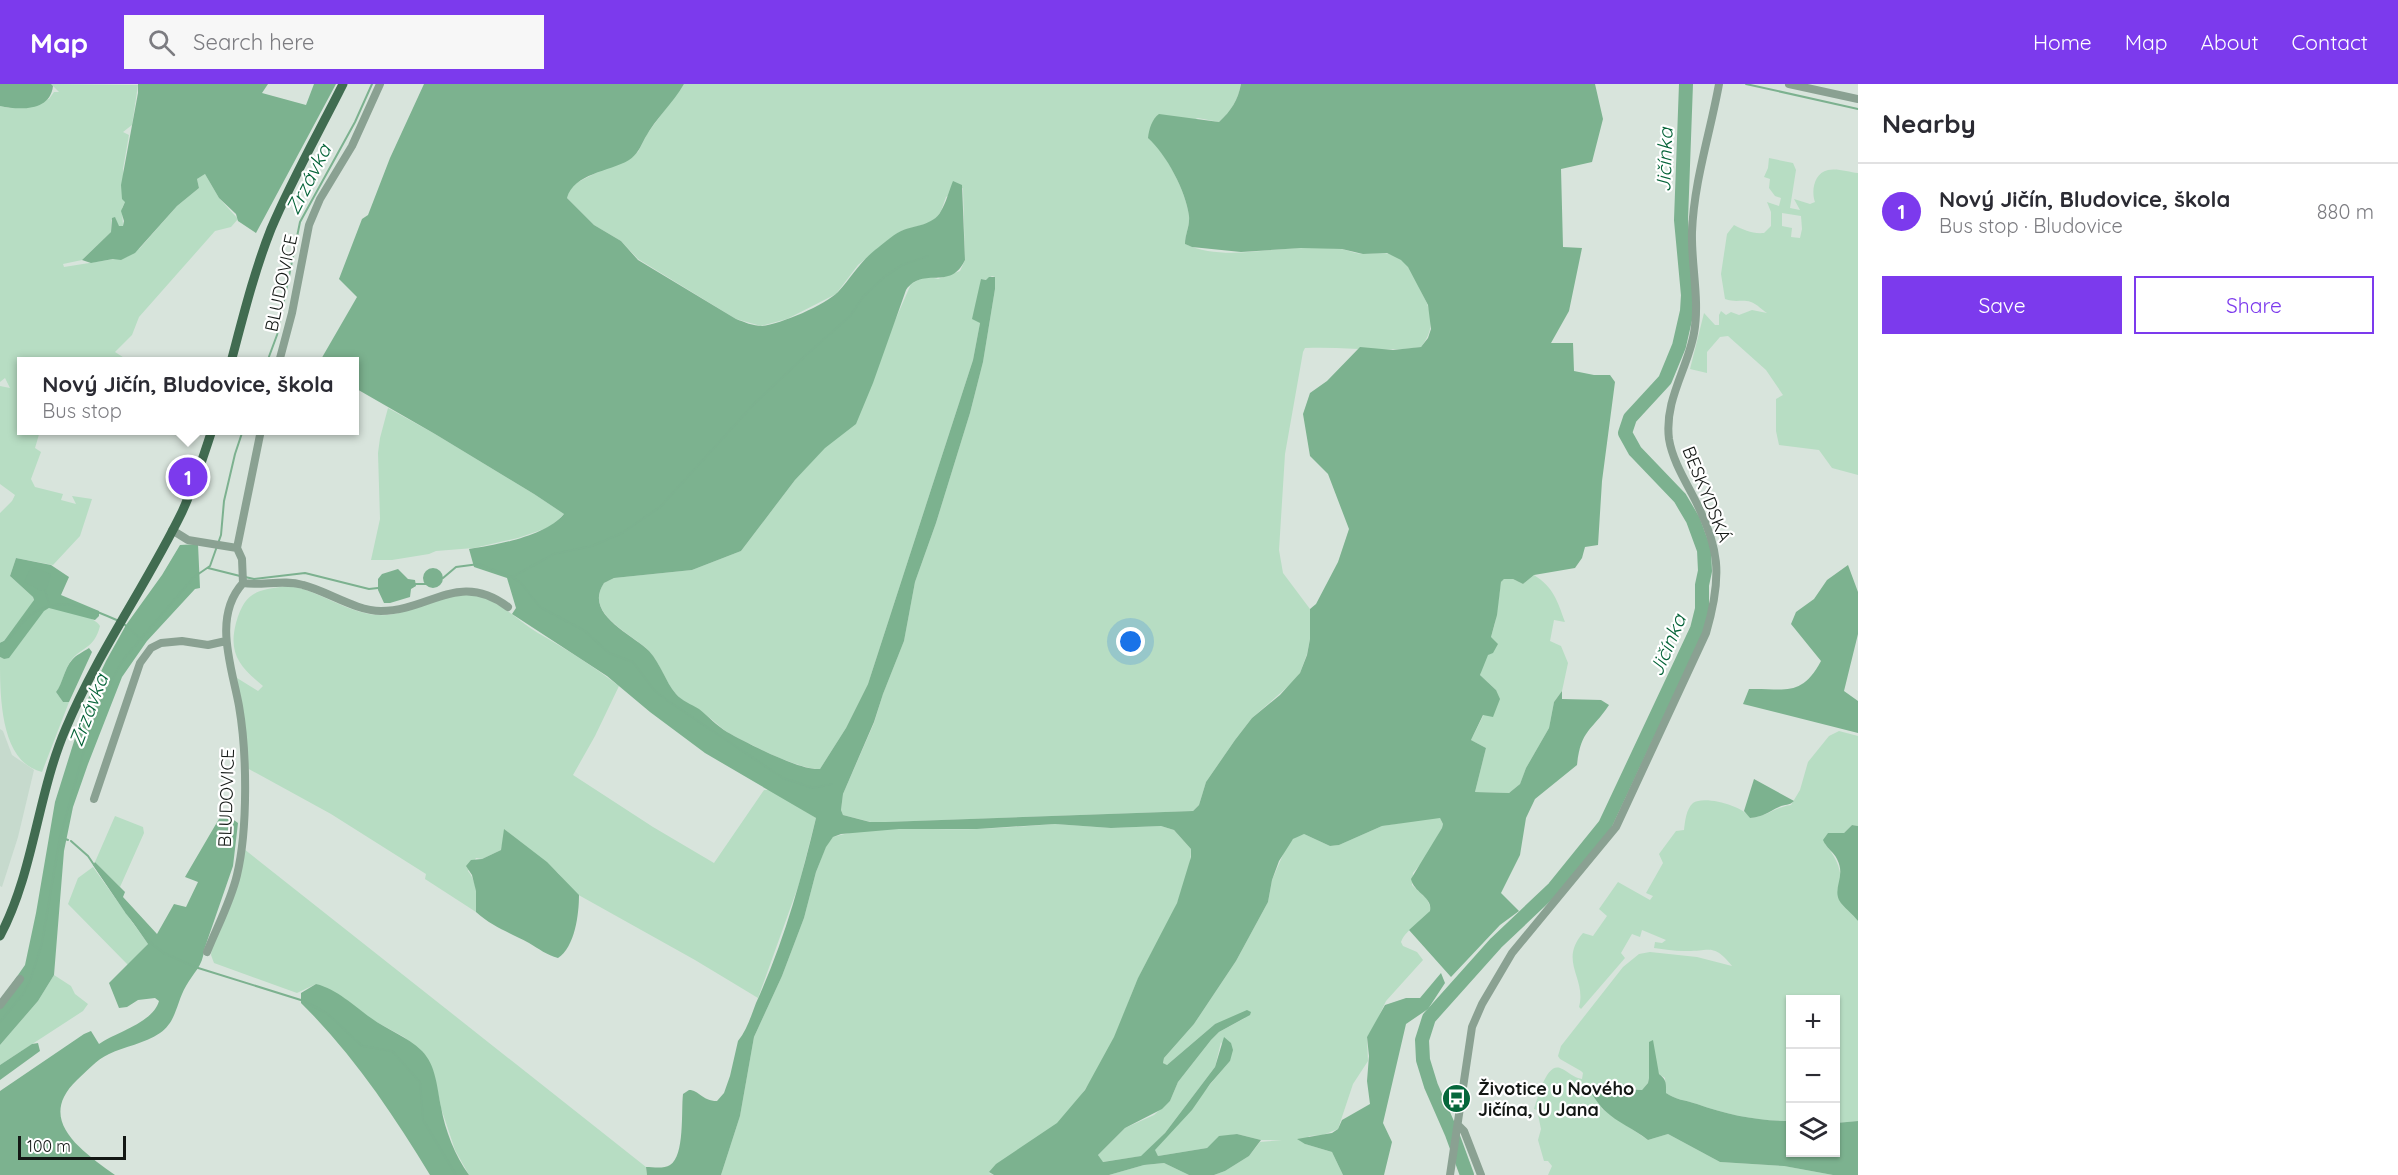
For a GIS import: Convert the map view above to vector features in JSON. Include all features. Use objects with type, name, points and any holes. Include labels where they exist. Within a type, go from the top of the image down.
[{"type":"main road","points":[[232,357],[256,270],[271,230],[343,84]]},
{"type":"main road","points":[[0,936],[11,912],[24,872],[64,732],[98,659],[185,504],[210,435]]},
{"type":"street","name":"BLUDOVICE","points":[[280,357],[292,313],[309,225],[320,199],[352,146],[380,84]]},
{"type":"street","points":[[1789,84],[1858,99]]},
{"type":"street","name":"BESKYDSKÁ","points":[[1450,1175],[1472,1027],[1482,1004],[1512,953],[1616,827],[1706,633],[1714,604],[1718,581],[1715,552],[1705,520],[1680,473],[1669,439],[1670,415],[1675,388],[1694,333],[1696,276],[1692,234],[1694,210],[1700,169],[1718,85]]},
{"type":"street","points":[[234,548],[260,435]]},
{"type":"street","points":[[172,530],[188,540],[234,548],[242,559],[243,583],[300,584],[334,595],[355,606],[378,611],[397,609],[457,591],[487,595],[496,598],[508,607]]},
{"type":"street","name":"BLUDOVICE","points":[[207,952],[237,876],[242,838],[243,730],[226,641],[227,615],[232,598],[243,583]]},
{"type":"street","points":[[94,799],[140,663],[147,652],[161,643],[182,641],[208,645],[226,641]]},
{"type":"street","points":[[0,1005],[20,979]]},
{"type":"street","points":[[1458,1129],[1464,1131],[1481,1175]]},
{"type":"shaded area","points":[[0,84],[51,84],[53,86],[51,94],[40,105],[16,108],[0,106]]},
{"type":"shaded area","points":[[51,84],[138,85],[132,125],[123,132],[129,135],[123,169],[125,202],[122,208],[123,226],[119,227],[115,218],[111,220],[111,232],[82,260],[63,264],[64,267],[127,257],[140,248],[177,206],[199,188],[197,179],[205,174],[219,198],[238,219],[231,227],[215,231],[139,317],[132,335],[115,352],[123,357],[17,357],[17,435],[39,435],[35,448],[41,452],[31,479],[35,487],[63,494],[61,500],[76,504],[72,496],[92,499],[80,536],[53,565],[16,558],[10,576],[33,597],[34,601],[4,641],[0,643],[0,513],[15,495],[0,484],[0,386],[10,388],[5,378],[0,382],[0,106],[9,108],[49,99],[54,92],[59,92]]},
{"type":"shaded area","points":[[138,84],[268,84],[262,93],[306,105],[314,84],[336,84],[256,233],[238,221],[236,214],[219,198],[205,174],[197,179],[199,188],[177,206],[135,253],[121,260],[91,263],[82,260],[111,232],[112,218],[115,217],[119,226],[123,226],[121,211],[125,202],[122,199],[121,185]]},
{"type":"shaded area","points":[[424,84],[684,84],[649,131],[634,156],[621,164],[584,178],[571,190],[567,198],[594,225],[621,241],[638,260],[736,319],[762,326],[791,318],[832,297],[864,260],[890,238],[938,216],[953,181],[962,185],[965,260],[952,275],[921,279],[906,290],[856,424],[825,448],[795,480],[741,551],[692,570],[614,578],[604,583],[599,594],[600,604],[612,622],[649,651],[672,689],[681,699],[699,709],[723,730],[747,743],[800,766],[820,769],[846,728],[868,684],[973,360],[980,323],[972,319],[981,279],[995,277],[983,362],[970,413],[915,582],[904,641],[874,722],[843,794],[841,810],[843,815],[870,822],[1193,811],[1199,805],[1206,782],[1252,718],[1280,695],[1300,673],[1310,639],[1310,609],[1316,604],[1338,562],[1349,529],[1328,474],[1310,456],[1303,414],[1310,393],[1327,381],[1360,347],[1393,350],[1421,347],[1431,329],[1428,305],[1408,267],[1401,260],[1387,253],[1363,254],[1342,249],[1301,248],[1241,252],[1192,247],[1185,244],[1189,220],[1187,206],[1168,163],[1148,138],[1151,124],[1159,114],[1219,122],[1233,105],[1241,84],[1595,84],[1603,119],[1592,162],[1561,169],[1563,247],[1582,248],[1569,311],[1551,343],[1573,343],[1574,371],[1610,375],[1615,382],[1602,481],[1598,545],[1585,547],[1582,558],[1575,568],[1534,575],[1523,584],[1513,579],[1504,579],[1501,582],[1497,615],[1491,637],[1498,644],[1493,653],[1488,655],[1480,675],[1496,690],[1500,699],[1493,717],[1483,715],[1471,740],[1486,748],[1475,792],[1509,793],[1520,784],[1526,768],[1549,728],[1554,702],[1562,691],[1562,699],[1601,700],[1609,705],[1584,737],[1577,765],[1535,799],[1526,818],[1520,855],[1501,893],[1519,911],[1500,925],[1451,977],[1409,930],[1430,911],[1429,902],[1411,879],[1442,828],[1440,818],[1382,826],[1339,845],[1330,846],[1304,834],[1293,839],[1279,861],[1272,880],[1268,902],[1236,961],[1194,1024],[1164,1058],[1163,1063],[1167,1065],[1215,1024],[1247,1010],[1251,1012],[1250,1015],[1219,1032],[1211,1040],[1178,1082],[1170,1101],[1162,1109],[1125,1128],[1098,1155],[1103,1162],[1141,1156],[1165,1133],[1215,1067],[1224,1037],[1231,1043],[1233,1050],[1230,1061],[1192,1110],[1155,1150],[1158,1156],[1207,1148],[1219,1136],[1237,1134],[1261,1140],[1249,1156],[1214,1175],[1189,1175],[1164,1163],[1144,1165],[1109,1175],[994,1175],[989,1172],[996,1164],[1057,1123],[1085,1090],[1114,1037],[1138,978],[1177,903],[1191,857],[1191,849],[1174,830],[1161,826],[1111,828],[1055,824],[977,829],[899,829],[841,834],[833,837],[826,847],[816,872],[804,918],[782,976],[754,1037],[740,1116],[721,1175],[647,1175],[646,1167],[665,1167],[675,1160],[680,1143],[683,1094],[692,1090],[712,1101],[717,1101],[724,1093],[738,1041],[748,1023],[783,935],[798,889],[816,818],[705,753],[607,676],[512,614],[516,608],[507,578],[474,567],[469,549],[507,542],[533,534],[556,522],[564,514],[435,434],[359,390],[359,357],[322,357],[357,297],[339,279],[362,219],[368,215],[390,158]]},
{"type":"shaded area","points":[[684,84],[1241,84],[1233,105],[1219,122],[1198,118],[1149,138],[1168,163],[1184,196],[1189,220],[1185,244],[1199,249],[1229,253],[1313,248],[1341,249],[1360,254],[1384,253],[1394,255],[1410,269],[1427,304],[1431,323],[1428,335],[1421,347],[1407,349],[1305,348],[1303,352],[1285,454],[1279,550],[1283,573],[1310,609],[1310,639],[1307,654],[1300,673],[1293,682],[1252,718],[1235,740],[1206,782],[1199,805],[1193,811],[871,822],[843,815],[841,810],[843,794],[874,723],[904,641],[915,582],[970,413],[983,362],[995,277],[992,276],[987,280],[981,279],[980,323],[973,360],[868,684],[846,728],[820,769],[787,761],[727,732],[676,694],[651,653],[604,612],[599,593],[604,583],[614,578],[692,570],[741,551],[795,480],[824,448],[847,430],[911,284],[922,278],[938,279],[960,271],[965,260],[963,188],[946,197],[941,211],[929,223],[901,231],[858,265],[836,294],[787,319],[761,326],[736,319],[638,259],[621,241],[594,225],[567,198],[569,189],[578,182],[638,152],[647,134]]},
{"type":"shaded area","points":[[1769,158],[1793,163],[1796,170],[1790,208],[1800,210],[1794,199],[1810,204],[1815,202],[1813,193],[1815,183],[1823,172],[1835,169],[1858,173],[1858,475],[1832,468],[1819,450],[1779,445],[1776,431],[1776,399],[1783,395],[1766,370],[1728,336],[1720,337],[1707,352],[1707,373],[1690,369],[1704,313],[1715,325],[1719,325],[1721,311],[1726,315],[1731,312],[1739,315],[1752,310],[1767,313],[1751,302],[1725,299],[1721,274],[1727,234],[1734,225],[1760,233],[1764,233],[1771,226],[1771,212],[1767,202],[1779,206],[1781,198],[1775,196],[1769,188],[1770,179],[1764,177]],"holes":[[[1782,213],[1801,216],[1800,238],[1791,237],[1792,228],[1782,226]]]},
{"type":"shaded area","points":[[388,408],[435,434],[564,514],[550,527],[518,538],[474,548],[436,551],[392,560],[371,560],[380,519],[378,453]]},
{"type":"shaded area","points":[[198,544],[200,588],[195,589],[147,641],[122,677],[73,807],[64,851],[54,975],[38,1001],[0,1045],[0,1001],[25,965],[55,802],[86,703],[126,625],[162,575],[180,545]]},
{"type":"shaded area","points":[[16,558],[51,565],[69,577],[61,595],[99,611],[99,616],[95,620],[49,608],[44,611],[9,658],[4,659],[0,657],[0,643],[4,641],[34,600],[10,576]]},
{"type":"shaded area","points":[[1848,565],[1858,592],[1858,634],[1844,691],[1858,701],[1858,733],[1743,704],[1749,689],[1791,688],[1799,686],[1814,673],[1821,661],[1791,624],[1796,612],[1814,599],[1827,580]]},
{"type":"shaded area","points":[[34,567],[51,574],[47,589],[41,591],[24,582],[30,569]]},
{"type":"shaded area","points":[[433,568],[440,571],[443,578],[440,585],[433,588],[426,585],[423,578],[426,571]]},
{"type":"shaded area","points":[[398,569],[408,579],[415,580],[416,586],[411,589],[410,597],[384,603],[378,590],[378,579],[382,574]]},
{"type":"shaded area","points":[[1534,575],[1550,590],[1565,622],[1554,620],[1550,641],[1561,646],[1568,663],[1562,691],[1554,702],[1549,728],[1526,768],[1520,784],[1509,793],[1475,792],[1486,748],[1471,740],[1496,690],[1480,675],[1495,623],[1501,582],[1504,579],[1513,579],[1523,584]]},
{"type":"shaded area","points":[[287,586],[299,588],[354,610],[378,615],[400,613],[451,595],[473,595],[494,602],[619,686],[573,775],[714,863],[764,790],[771,790],[816,818],[799,884],[758,998],[575,893],[558,873],[505,830],[501,850],[482,859],[476,858],[468,871],[476,891],[476,912],[425,879],[426,874],[331,814],[247,768],[246,731],[237,678],[258,691],[263,686],[242,666],[235,652],[236,623],[243,605],[253,594]]},
{"type":"shaded area","points":[[49,608],[77,613],[92,619],[100,626],[91,644],[70,662],[56,692],[63,702],[69,702],[42,772],[28,766],[10,742],[2,708],[0,657],[4,659],[9,655],[44,610]]},
{"type":"shaded area","points":[[89,648],[92,652],[69,702],[63,702],[56,692],[67,668],[74,658]]},
{"type":"shaded area","points":[[0,729],[3,731],[12,755],[34,770],[18,837],[2,887],[0,886]]},
{"type":"shaded area","points":[[1839,731],[1858,736],[1858,826],[1852,825],[1844,833],[1828,833],[1825,844],[1838,866],[1843,904],[1852,911],[1858,921],[1858,1121],[1840,1123],[1840,995],[1786,995],[1786,1121],[1754,1119],[1731,1114],[1677,1099],[1666,1093],[1665,1078],[1659,1074],[1649,1042],[1649,1078],[1642,1090],[1627,1088],[1625,1084],[1615,1085],[1612,1093],[1584,1084],[1598,1099],[1602,1109],[1648,1140],[1668,1134],[1720,1162],[1784,1166],[1833,1175],[1548,1175],[1552,1166],[1548,1161],[1544,1161],[1538,1140],[1541,1129],[1537,1110],[1534,1109],[1540,1090],[1547,1076],[1555,1068],[1560,1068],[1582,1079],[1581,1071],[1558,1056],[1561,1046],[1623,967],[1639,954],[1650,952],[1697,957],[1732,966],[1715,951],[1654,948],[1655,942],[1662,943],[1666,940],[1642,930],[1640,937],[1632,934],[1621,953],[1625,958],[1581,1009],[1573,962],[1576,943],[1583,933],[1593,936],[1607,916],[1599,909],[1618,882],[1650,900],[1653,896],[1646,893],[1663,863],[1659,854],[1676,831],[1684,830],[1687,812],[1693,803],[1706,800],[1723,803],[1740,809],[1750,818],[1791,805],[1800,790],[1808,762],[1829,736]]},
{"type":"shaded area","points":[[1754,779],[1794,801],[1750,818],[1744,811]]},
{"type":"shaded area","points":[[223,812],[238,823],[233,866],[202,961],[183,992],[170,1023],[154,1037],[115,1051],[96,1062],[65,1095],[61,1108],[62,1121],[68,1134],[89,1156],[115,1175],[0,1175],[0,1091],[84,1034],[91,1031],[99,1044],[142,1021],[155,1009],[159,1001],[155,998],[138,1000],[127,1007],[119,1008],[109,983],[148,944],[93,865],[95,862],[125,892],[123,897],[157,934],[174,904],[186,907],[198,882],[185,877]]},
{"type":"shaded area","points":[[115,816],[143,827],[144,833],[120,887],[95,862]]},
{"type":"shaded area","points":[[1440,818],[1442,828],[1424,860],[1413,873],[1412,885],[1427,899],[1431,909],[1407,932],[1401,942],[1403,946],[1417,952],[1423,960],[1386,1001],[1367,1037],[1368,1061],[1353,1084],[1338,1129],[1323,1135],[1309,1136],[1305,1144],[1332,1152],[1343,1175],[1214,1175],[1249,1156],[1260,1142],[1282,1140],[1261,1140],[1237,1134],[1219,1137],[1207,1148],[1158,1156],[1154,1150],[1230,1061],[1221,1042],[1215,1067],[1165,1133],[1142,1156],[1102,1162],[1098,1155],[1125,1128],[1154,1115],[1170,1101],[1178,1082],[1211,1040],[1219,1032],[1245,1018],[1215,1024],[1167,1065],[1163,1063],[1164,1058],[1194,1024],[1236,961],[1268,902],[1272,880],[1288,843],[1304,834],[1330,846],[1339,845],[1382,826]]},
{"type":"shaded area","points":[[1055,824],[1111,828],[1161,826],[1174,830],[1191,849],[1185,882],[1179,899],[1138,979],[1114,1038],[1090,1082],[1059,1122],[1042,1136],[997,1165],[989,1173],[994,1175],[721,1175],[740,1116],[754,1037],[782,976],[804,918],[816,872],[826,846],[833,837],[868,830],[977,829]]},
{"type":"shaded area","points":[[1852,825],[1858,826],[1858,921],[1839,900],[1837,890],[1840,876],[1839,865],[1823,840],[1828,833],[1844,833]]},
{"type":"shaded area","points":[[504,829],[547,862],[579,895],[577,920],[572,938],[564,953],[558,958],[495,926],[476,912],[476,891],[472,875],[466,866],[471,860],[482,859],[501,850]]},
{"type":"shaded area","points":[[244,849],[646,1167],[647,1175],[469,1175],[455,1150],[441,1108],[435,1078],[426,1056],[404,1037],[371,1019],[345,999],[316,984],[297,993],[214,963],[211,955],[213,941]]},
{"type":"shaded area","points":[[93,867],[148,944],[128,965],[68,904],[78,878]]},
{"type":"shaded area","points":[[1441,973],[1445,983],[1428,1009],[1406,1024],[1383,1123],[1392,1142],[1384,1175],[1343,1175],[1332,1152],[1305,1144],[1297,1139],[1332,1133],[1338,1129],[1342,1120],[1370,1104],[1367,1081],[1369,1056],[1367,1037],[1385,1005],[1406,998],[1420,998]]},
{"type":"shaded area","points":[[54,975],[71,986],[75,994],[88,1004],[83,1011],[0,1065],[0,1045],[38,1001]]},
{"type":"shaded area","points":[[316,984],[338,994],[377,1022],[410,1041],[427,1057],[435,1077],[448,1134],[459,1160],[469,1175],[430,1175],[371,1085],[320,1022],[301,1003],[301,993]]},
{"type":"shaded area","points":[[1653,1040],[1659,1074],[1665,1080],[1666,1093],[1677,1099],[1731,1114],[1755,1119],[1786,1121],[1786,1157],[1840,1157],[1840,1123],[1858,1121],[1858,1175],[1833,1175],[1784,1166],[1720,1162],[1668,1134],[1648,1140],[1604,1110],[1584,1084],[1611,1093],[1615,1085],[1625,1084],[1627,1089],[1642,1090],[1649,1078],[1649,1042]]},
{"type":"shaded area","points":[[38,1043],[40,1051],[0,1080],[0,1065],[32,1044]]},
{"type":"shaded area","points":[[1164,1163],[1189,1175],[1109,1175],[1144,1165]]},
{"type":"waterway","name":"Zrzávka","points":[[269,357],[277,335],[300,222],[355,122],[372,84]]},
{"type":"waterway","name":"Jičínka","points":[[1467,1175],[1431,1086],[1423,1060],[1422,1040],[1429,1018],[1496,943],[1554,888],[1605,825],[1697,629],[1702,609],[1704,550],[1693,520],[1680,498],[1635,451],[1625,433],[1630,418],[1665,380],[1679,346],[1687,311],[1688,295],[1681,220],[1686,84]]},
{"type":"waterway","points":[[1746,84],[1858,109]]},
{"type":"waterway","points":[[443,578],[456,567],[479,564],[512,577],[554,554],[592,546],[622,533],[660,507],[754,404],[851,315],[862,298],[884,277],[902,265],[928,256]]},
{"type":"waterway","name":"Zrzávka","points":[[0,1022],[23,994],[30,981],[42,943],[60,837],[87,740],[101,702],[122,661],[194,577],[210,566],[221,535],[224,501],[241,435]]},
{"type":"waterway","points":[[208,568],[240,576]]},
{"type":"waterway","points":[[245,577],[254,579],[305,573],[369,589],[378,588]]},
{"type":"waterway","points":[[512,577],[521,583],[540,607],[585,631],[609,653],[633,662],[654,690],[668,701],[783,778],[813,788],[832,784]]},
{"type":"waterway","points":[[414,584],[426,584]]},
{"type":"waterway","points":[[45,590],[49,604]]},
{"type":"waterway","points":[[0,644],[34,612],[58,604],[82,607],[119,621]]},
{"type":"waterway","points":[[124,624],[142,640]]},
{"type":"waterway","points":[[60,837],[68,840]]},
{"type":"waterway","points":[[71,841],[88,856],[126,912],[152,944],[164,953],[195,967],[304,1001],[328,1014],[362,1046],[392,1051],[420,1082],[423,1120],[456,1175]]},
{"type":"place","name":"Nový Jičín, Bludovice, škola","points":[[188,477]]},
{"type":"place","name":"Životice u Nového Jičína, U Jana","points":[[1457,1098]]}]
